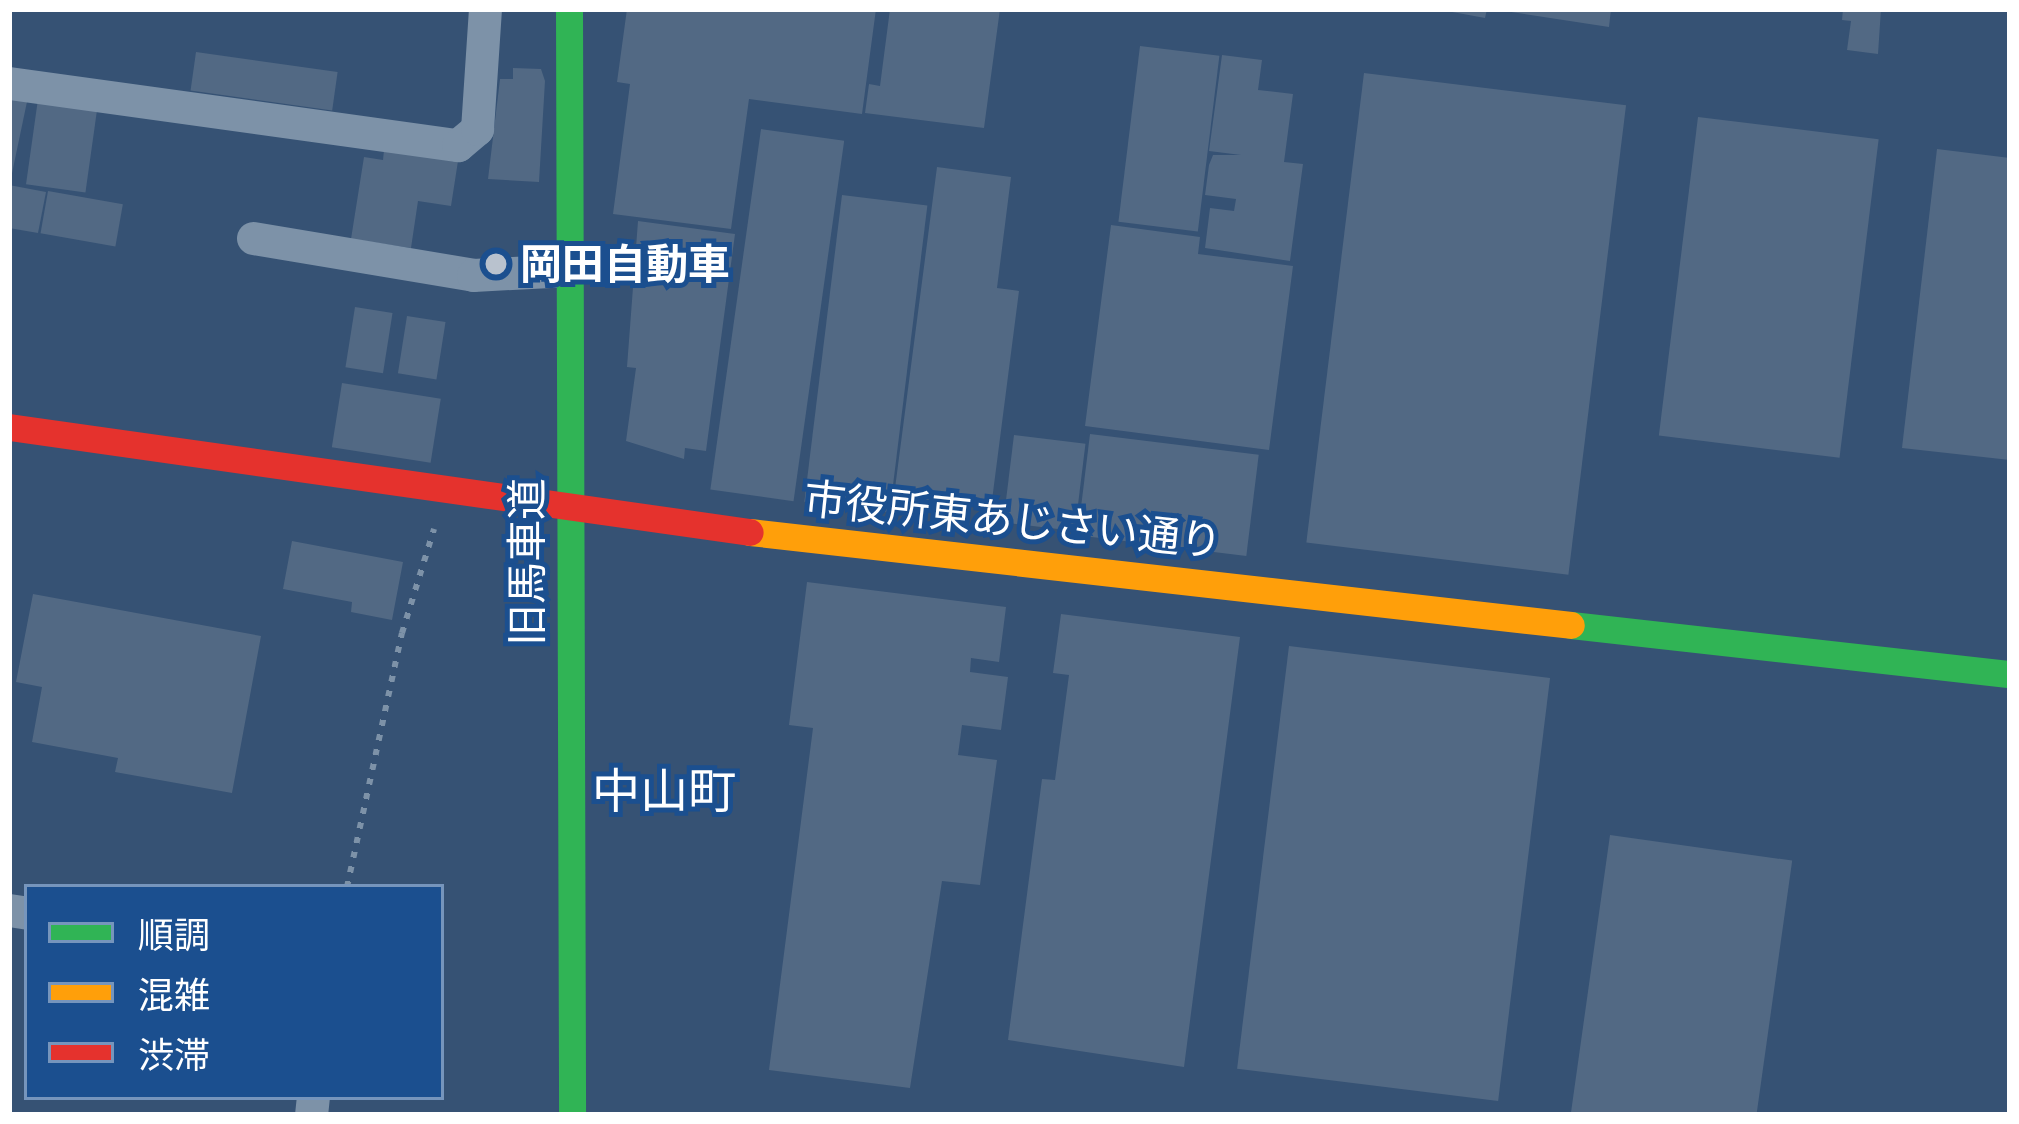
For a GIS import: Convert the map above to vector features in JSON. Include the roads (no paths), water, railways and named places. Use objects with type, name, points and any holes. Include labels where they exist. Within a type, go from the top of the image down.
[{"type":"street","points":[[9,82],[458,145],[477,129],[485,9]]},
{"type":"street","name":"旧馬車道","points":[[569,9],[572,1115]]},
{"type":"street","points":[[253,238],[472,275],[569,270]]},
{"type":"street","name":"市役所東あじさい通り","points":[[9,427],[568,512],[2010,674]]},
{"type":"place","name":"岡田自動車","points":[[496,264]]},
{"type":"district","name":"中山町","points":[[664,792]]}]
